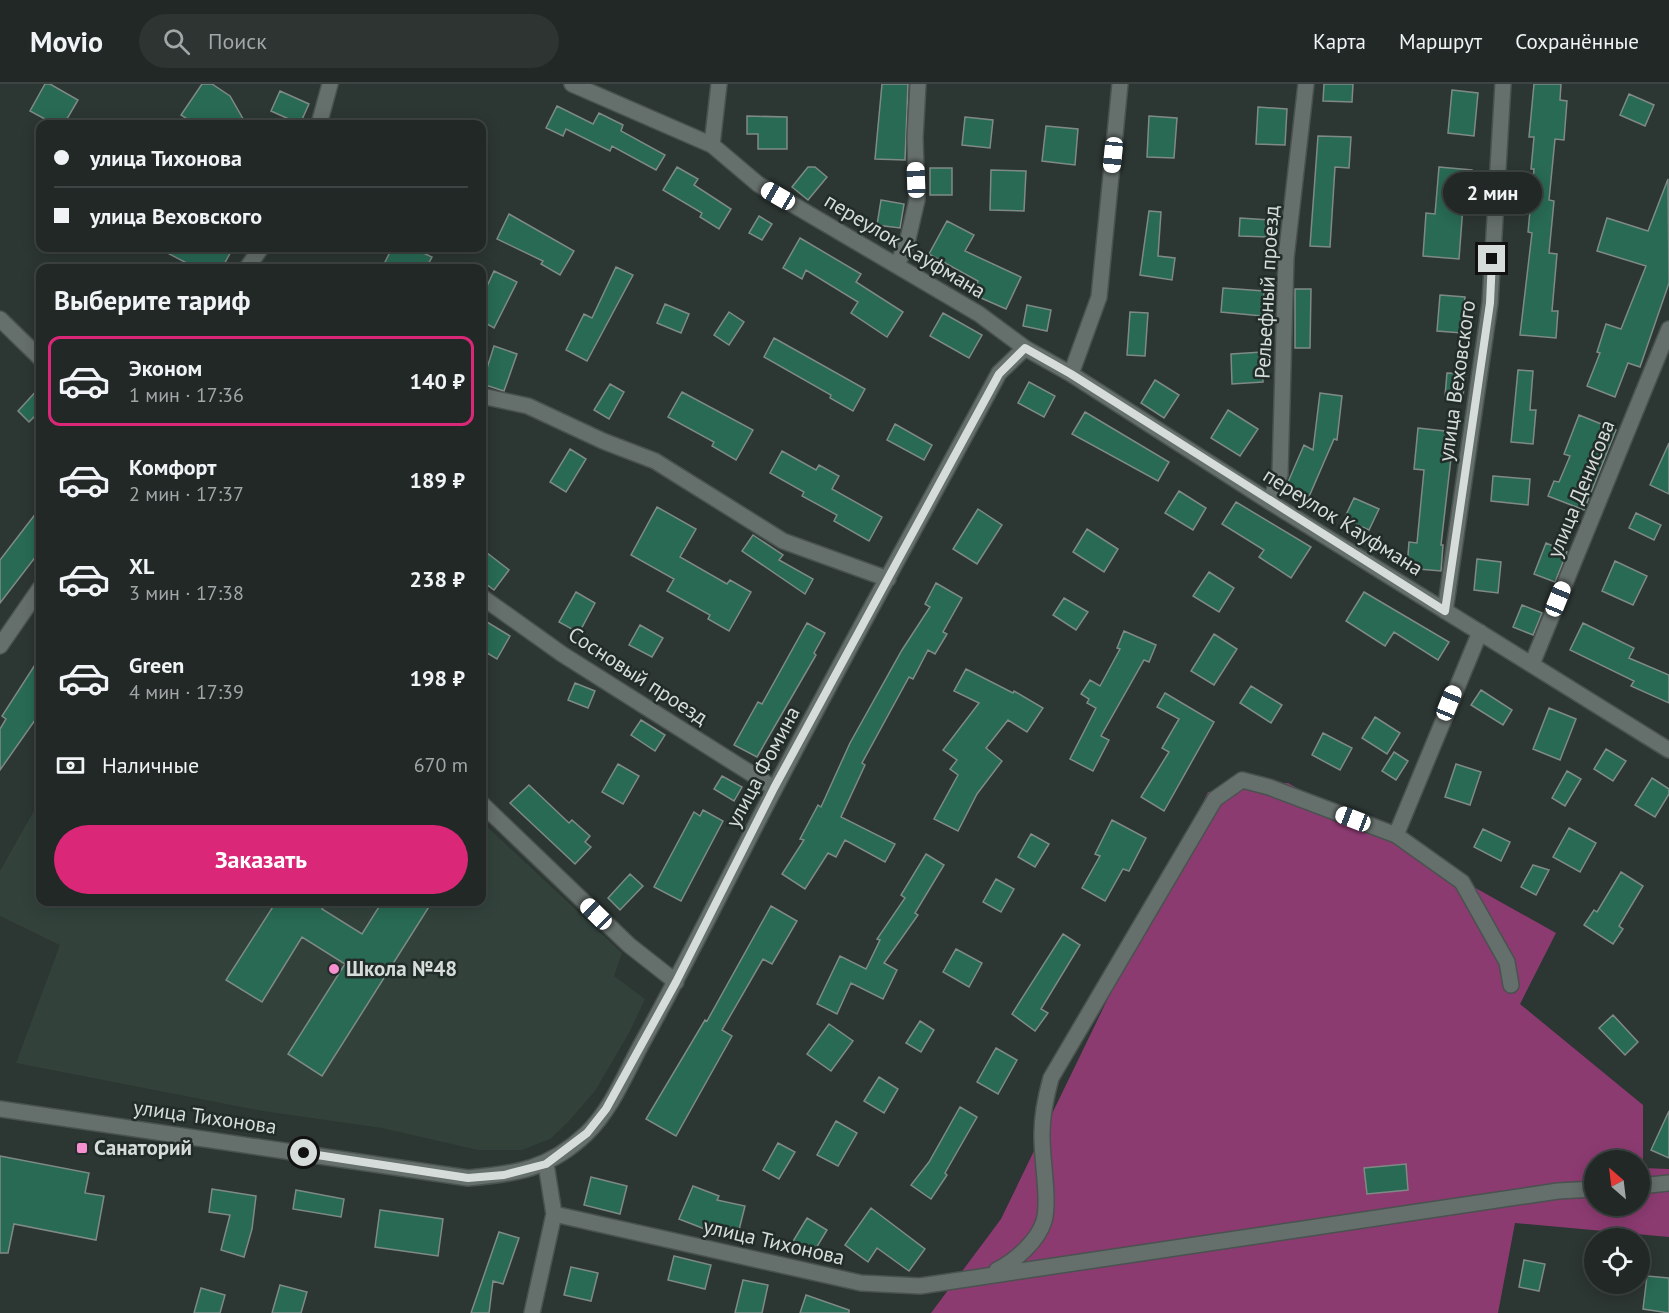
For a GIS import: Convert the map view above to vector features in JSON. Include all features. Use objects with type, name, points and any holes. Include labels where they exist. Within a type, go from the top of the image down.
[{"type":"street","points":[[320,120],[330,84]]},
{"type":"street","name":"переулок Кауфмана","points":[[572,84],[712,145],[758,184],[979,314],[1025,348],[1071,374],[1270,502],[1669,750]]},
{"type":"street","points":[[712,145],[719,84]]},
{"type":"street","points":[[897,265],[907,243],[917,200],[915,138],[918,84]]},
{"type":"street","points":[[1071,374],[1099,297],[1120,84]]},
{"type":"street","name":"Рельефный проезд","points":[[1270,502],[1280,474],[1286,258],[1306,84]]},
{"type":"street","name":"улица Веховского","points":[[1445,611],[1490,303],[1503,84]]},
{"type":"street","points":[[0,319],[36,354]]},
{"type":"street","name":"улица Денисова","points":[[1532,664],[1669,330]]},
{"type":"street","name":"улица Фомина","points":[[546,1164],[587,1133],[606,1109],[676,982],[774,788],[999,374],[1025,348]]},
{"type":"street","points":[[486,397],[528,406],[603,441],[655,461],[783,541],[888,579]]},
{"type":"street","points":[[0,646],[36,594]]},
{"type":"street","name":"Сосновый проезд","points":[[486,600],[562,654],[774,788]]},
{"type":"street","points":[[1396,835],[1480,632]]},
{"type":"street","points":[[987,1276],[1013,1262],[1036,1236],[1045,1220],[1042,1133],[1045,1102],[1051,1078],[1215,799],[1242,780],[1269,787],[1396,835],[1462,882],[1507,962],[1511,985]]},
{"type":"street","points":[[486,808],[629,945],[676,982]]},
{"type":"street","name":"улица Тихонова","points":[[0,1109],[468,1178],[504,1175],[546,1164]]},
{"type":"street","points":[[532,1313],[554,1214],[546,1164]]},
{"type":"street","points":[[1650,1185],[1669,1183]]},
{"type":"street","name":"улица Тихонова","points":[[554,1214],[861,1283],[920,1286],[1558,1191],[1584,1190]]},
{"type":"shaded area","points":[[1288,783],[1556,933],[1520,1004],[1643,1105],[1643,1150],[1584,1150],[1584,1216],[1650,1216],[1650,1168],[1669,1169],[1669,1237],[1650,1235],[1650,1228],[1584,1229],[1515,1223],[1498,1313],[931,1313],[1001,1219],[1208,792]]},
{"type":"shaded area","name":"Школа №48","points":[[36,807],[36,906],[486,906],[486,826],[622,953],[614,976],[645,999],[630,1031],[595,1091],[550,1139],[522,1150],[478,1150],[382,1128],[263,1111],[16,1063],[60,945],[0,916],[0,871]]},
{"type":"building","points":[[45,84],[50,84],[78,100],[66,120],[47,120],[30,111]]},
{"type":"building","points":[[202,84],[212,84],[230,96],[244,120],[189,120],[181,115]]},
{"type":"building","points":[[882,84],[908,84],[905,160],[875,159]]},
{"type":"building","points":[[1324,84],[1353,84],[1352,102],[1323,101]]},
{"type":"building","points":[[1534,84],[1561,84],[1560,100],[1567,101],[1564,140],[1555,139],[1549,200],[1554,201],[1549,253],[1557,254],[1552,311],[1558,311],[1556,338],[1520,335],[1532,233],[1528,232],[1534,169],[1531,169],[1534,137],[1529,137]]},
{"type":"building","points":[[1452,90],[1478,93],[1474,136],[1448,133]]},
{"type":"building","points":[[280,91],[309,104],[302,120],[291,120],[271,111]]},
{"type":"building","points":[[1629,94],[1654,105],[1645,126],[1620,115]]},
{"type":"building","points":[[557,106],[593,124],[599,113],[623,125],[621,131],[665,155],[656,170],[612,146],[610,151],[566,129],[563,136],[546,128]]},
{"type":"building","points":[[1258,107],[1287,109],[1285,145],[1256,144]]},
{"type":"building","points":[[747,116],[787,117],[787,149],[758,149],[758,134],[747,134]]},
{"type":"building","points":[[1149,116],[1177,118],[1174,158],[1147,157]]},
{"type":"building","points":[[965,117],[993,120],[990,148],[962,145]]},
{"type":"building","points":[[1046,126],[1078,129],[1075,165],[1042,161]]},
{"type":"building","points":[[1318,136],[1351,137],[1349,168],[1335,167],[1330,247],[1310,246]]},
{"type":"building","points":[[677,167],[698,179],[694,185],[731,209],[719,229],[700,217],[702,213],[663,190]]},
{"type":"building","points":[[808,167],[815,167],[827,177],[808,200],[792,187]]},
{"type":"building","points":[[1439,167],[1472,170],[1469,207],[1463,206],[1459,259],[1423,256],[1426,213],[1435,214]]},
{"type":"building","points":[[930,168],[952,168],[952,195],[930,195]]},
{"type":"building","points":[[991,170],[1026,171],[1024,211],[990,210]]},
{"type":"building","points":[[1668,179],[1669,283],[1640,367],[1628,363],[1615,397],[1587,386],[1600,353],[1597,352],[1606,324],[1621,329],[1646,266],[1597,251],[1607,218],[1648,231]]},
{"type":"building","points":[[881,200],[904,204],[900,228],[877,225]]},
{"type":"building","points":[[1149,211],[1161,212],[1158,256],[1175,258],[1172,280],[1140,275]]},
{"type":"building","points":[[509,214],[574,251],[560,275],[541,264],[543,261],[497,239]]},
{"type":"building","points":[[759,216],[772,224],[762,240],[749,233]]},
{"type":"building","points":[[1240,218],[1270,220],[1269,237],[1239,236]]},
{"type":"building","points":[[947,221],[974,235],[965,251],[1021,277],[1006,309],[972,294],[978,281],[929,254]]},
{"type":"building","points":[[800,238],[861,274],[856,282],[903,312],[887,337],[851,313],[858,302],[806,270],[802,279],[783,268]]},
{"type":"building","points":[[166,252],[231,252],[224,264],[188,264]]},
{"type":"building","points":[[390,252],[421,252],[432,257],[428,264],[384,264]]},
{"type":"building","points":[[616,267],[633,275],[587,361],[566,350],[584,314],[592,318]]},
{"type":"building","points":[[494,271],[517,282],[494,328],[486,323],[486,288]]},
{"type":"building","points":[[1223,288],[1264,291],[1262,316],[1221,312]]},
{"type":"building","points":[[1295,289],[1311,289],[1310,348],[1295,348]]},
{"type":"building","points":[[1440,295],[1465,297],[1462,333],[1437,331]]},
{"type":"building","points":[[665,304],[689,314],[681,333],[657,323]]},
{"type":"building","points":[[1027,305],[1051,310],[1047,331],[1023,326]]},
{"type":"building","points":[[729,312],[744,322],[729,345],[714,335]]},
{"type":"building","points":[[1130,312],[1148,313],[1145,356],[1127,355]]},
{"type":"building","points":[[943,313],[982,335],[969,358],[930,336]]},
{"type":"building","points":[[774,338],[865,389],[853,411],[830,398],[831,395],[764,357]]},
{"type":"building","points":[[494,346],[517,354],[504,391],[486,385],[486,371]]},
{"type":"building","points":[[1262,352],[1263,382],[1232,384],[1231,354]]},
{"type":"building","points":[[1518,370],[1533,371],[1530,410],[1536,410],[1533,444],[1511,442]]},
{"type":"building","points":[[1447,373],[1465,374],[1463,397],[1445,396]]},
{"type":"building","points":[[1155,380],[1179,395],[1164,418],[1141,403]]},
{"type":"building","points":[[1029,382],[1055,396],[1044,417],[1018,403]]},
{"type":"building","points":[[610,384],[624,392],[609,419],[594,410]]},
{"type":"building","points":[[36,391],[36,415],[29,422],[18,411]]},
{"type":"building","points":[[682,392],[753,430],[736,460],[712,446],[714,442],[668,417]]},
{"type":"building","points":[[1320,393],[1342,396],[1337,440],[1334,439],[1308,499],[1285,489],[1304,445],[1313,450]]},
{"type":"building","points":[[1228,410],[1258,429],[1240,456],[1211,438]]},
{"type":"building","points":[[1085,412],[1169,462],[1158,481],[1072,434]]},
{"type":"building","points":[[1579,415],[1616,430],[1584,510],[1548,496],[1554,481],[1559,482],[1570,456],[1564,454]]},
{"type":"building","points":[[895,424],[932,445],[924,460],[887,440]]},
{"type":"building","points":[[1418,428],[1454,432],[1441,545],[1443,545],[1441,571],[1407,568],[1409,542],[1417,543],[1424,470],[1414,469]]},
{"type":"building","points":[[1669,443],[1669,494],[1650,485]]},
{"type":"building","points":[[570,449],[586,459],[566,492],[550,482]]},
{"type":"building","points":[[782,451],[816,470],[819,465],[839,476],[832,489],[882,517],[869,541],[834,521],[837,515],[802,496],[804,492],[770,473]]},
{"type":"building","points":[[1493,476],[1530,479],[1528,505],[1491,501]]},
{"type":"building","points":[[1179,491],[1206,508],[1193,530],[1165,513]]},
{"type":"building","points":[[1354,498],[1379,509],[1369,530],[1344,519]]},
{"type":"building","points":[[1236,502],[1311,547],[1291,578],[1259,557],[1264,550],[1222,524]]},
{"type":"building","points":[[657,507],[696,529],[680,557],[727,584],[730,580],[751,592],[729,631],[708,619],[710,615],[667,591],[674,579],[631,555]]},
{"type":"building","points":[[978,509],[1002,525],[977,564],[953,549]]},
{"type":"building","points":[[36,513],[36,556],[0,603],[0,560]]},
{"type":"building","points":[[1636,513],[1661,525],[1654,540],[1629,528]]},
{"type":"building","points":[[1087,529],[1118,549],[1104,572],[1073,552]]},
{"type":"building","points":[[753,535],[783,555],[779,560],[813,579],[805,594],[742,551]]},
{"type":"building","points":[[1546,543],[1567,552],[1555,582],[1534,574]]},
{"type":"building","points":[[486,552],[509,570],[494,590],[486,584]]},
{"type":"building","points":[[1477,559],[1501,562],[1498,593],[1474,590]]},
{"type":"building","points":[[1615,561],[1647,576],[1633,605],[1602,591]]},
{"type":"building","points":[[1209,572],[1234,588],[1219,612],[1193,596]]},
{"type":"building","points":[[936,583],[962,598],[943,632],[947,634],[935,654],[928,650],[913,679],[909,677],[862,763],[865,765],[841,817],[895,844],[885,862],[845,840],[836,857],[828,853],[805,889],[782,874],[804,840],[800,839],[818,805],[821,807],[850,743],[902,650],[930,607],[925,604]]},
{"type":"building","points":[[576,592],[595,603],[579,633],[559,622]]},
{"type":"building","points":[[1364,592],[1449,642],[1438,660],[1394,632],[1385,646],[1346,621]]},
{"type":"building","points":[[1064,598],[1088,612],[1076,630],[1053,615]]},
{"type":"building","points":[[1522,605],[1542,613],[1533,635],[1513,627]]},
{"type":"building","points":[[486,621],[510,636],[497,659],[486,652]]},
{"type":"building","points":[[807,623],[825,633],[814,653],[816,655],[757,757],[734,745],[758,702],[762,704]]},
{"type":"building","points":[[1583,623],[1634,648],[1629,658],[1669,675],[1669,703],[1631,686],[1634,681],[1570,650]]},
{"type":"building","points":[[640,625],[663,638],[652,657],[629,645]]},
{"type":"building","points":[[1124,631],[1156,645],[1149,662],[1144,660],[1101,736],[1109,740],[1093,771],[1070,759],[1096,708],[1087,703],[1089,699],[1081,694],[1090,680],[1100,686],[1120,649],[1117,648]]},
{"type":"building","points":[[1214,634],[1237,649],[1214,685],[1191,671]]},
{"type":"building","points":[[36,663],[36,719],[0,770],[0,729],[6,719],[2,716]]},
{"type":"building","points":[[966,669],[1013,693],[1014,691],[1043,708],[1027,732],[1008,720],[986,748],[1002,761],[977,794],[958,831],[934,819],[958,775],[950,769],[957,760],[943,750],[979,703],[954,691]]},
{"type":"building","points":[[575,683],[595,691],[588,708],[568,700]]},
{"type":"building","points":[[1251,686],[1282,705],[1271,723],[1240,703]]},
{"type":"building","points":[[1481,690],[1512,710],[1503,725],[1471,705]]},
{"type":"building","points":[[1165,693],[1214,722],[1164,811],[1141,797],[1169,752],[1162,748],[1179,719],[1157,707]]},
{"type":"building","points":[[1549,708],[1576,719],[1560,760],[1533,749]]},
{"type":"building","points":[[1375,717],[1400,733],[1387,754],[1362,738]]},
{"type":"building","points":[[641,720],[665,735],[655,751],[631,735]]},
{"type":"building","points":[[1323,733],[1352,748],[1340,770],[1312,755]]},
{"type":"building","points":[[1606,749],[1626,761],[1613,781],[1594,769]]},
{"type":"building","points":[[1394,752],[1408,761],[1396,780],[1382,771]]},
{"type":"building","points":[[618,764],[639,776],[623,804],[602,792]]},
{"type":"building","points":[[1456,764],[1481,772],[1470,805],[1445,797]]},
{"type":"building","points":[[1567,771],[1581,779],[1565,806],[1552,798]]},
{"type":"building","points":[[722,776],[742,787],[734,801],[714,789]]},
{"type":"building","points":[[1652,778],[1669,789],[1669,794],[1655,817],[1635,805]]},
{"type":"building","points":[[529,785],[569,823],[572,820],[590,836],[585,842],[591,847],[575,864],[510,803]]},
{"type":"building","points":[[703,810],[723,821],[681,901],[654,887],[694,812],[700,816]]},
{"type":"building","points":[[1112,820],[1146,838],[1129,871],[1123,869],[1105,901],[1082,888],[1100,856],[1095,854]]},
{"type":"building","points":[[1569,828],[1596,843],[1580,872],[1553,857]]},
{"type":"building","points":[[1483,829],[1510,842],[1501,861],[1474,847]]},
{"type":"building","points":[[1031,834],[1049,844],[1035,867],[1018,857]]},
{"type":"building","points":[[926,854],[944,865],[915,913],[918,915],[884,963],[897,970],[883,999],[851,983],[837,1014],[817,1004],[840,956],[866,969],[880,940],[877,939],[905,898],[901,895]]},
{"type":"building","points":[[1533,865],[1549,870],[1536,895],[1521,887]]},
{"type":"building","points":[[1621,872],[1643,886],[1619,926],[1623,929],[1613,944],[1584,925],[1594,910],[1597,912]]},
{"type":"building","points":[[630,874],[643,886],[620,910],[608,898]]},
{"type":"building","points":[[996,879],[1014,889],[1001,912],[983,902]]},
{"type":"building","points":[[273,906],[324,906],[322,909],[362,934],[380,906],[429,906],[322,1076],[288,1054],[345,964],[302,937],[262,1002],[226,980]]},
{"type":"building","points":[[771,906],[797,921],[772,964],[763,959],[722,1030],[732,1036],[676,1136],[646,1119],[705,1020],[707,1021]]},
{"type":"building","points":[[1063,934],[1080,945],[1041,1009],[1048,1013],[1035,1031],[1012,1014]]},
{"type":"building","points":[[956,949],[982,963],[969,987],[943,972]]},
{"type":"building","points":[[1613,1015],[1638,1042],[1625,1055],[1599,1028]]},
{"type":"building","points":[[920,1021],[934,1030],[921,1052],[906,1043]]},
{"type":"building","points":[[829,1024],[853,1041],[831,1071],[807,1054]]},
{"type":"building","points":[[996,1048],[1017,1060],[998,1094],[977,1082]]},
{"type":"building","points":[[879,1077],[898,1089],[884,1113],[864,1101]]},
{"type":"building","points":[[960,1107],[977,1117],[945,1173],[947,1175],[931,1199],[911,1185],[929,1162]]},
{"type":"building","points":[[1669,1111],[1669,1158],[1651,1150]]},
{"type":"building","points":[[836,1121],[857,1133],[838,1166],[817,1155]]},
{"type":"building","points":[[778,1143],[795,1152],[779,1179],[763,1170]]},
{"type":"building","points":[[0,1156],[89,1173],[85,1193],[104,1196],[96,1240],[14,1224],[8,1253],[0,1253]]},
{"type":"building","points":[[1406,1164],[1408,1190],[1367,1194],[1364,1168]]},
{"type":"building","points":[[591,1177],[627,1186],[620,1214],[584,1205]]},
{"type":"building","points":[[693,1186],[719,1196],[717,1200],[745,1206],[737,1238],[715,1233],[679,1219]]},
{"type":"building","points":[[212,1189],[256,1196],[252,1229],[244,1257],[221,1250],[230,1215],[209,1212]]},
{"type":"building","points":[[296,1190],[344,1199],[341,1217],[293,1209]]},
{"type":"building","points":[[871,1208],[925,1249],[909,1271],[877,1248],[868,1262],[845,1245]]},
{"type":"building","points":[[380,1210],[443,1219],[438,1256],[375,1247]]},
{"type":"building","points":[[807,1218],[827,1230],[812,1255],[792,1243]]},
{"type":"building","points":[[499,1232],[519,1238],[503,1284],[493,1281],[489,1313],[471,1313]]},
{"type":"building","points":[[674,1256],[711,1265],[705,1289],[668,1280]]},
{"type":"building","points":[[1524,1260],[1545,1264],[1539,1291],[1519,1287]]},
{"type":"building","points":[[571,1267],[598,1273],[591,1301],[564,1295]]},
{"type":"building","points":[[1650,1276],[1669,1278],[1669,1313],[1643,1309],[1645,1294],[1650,1294]]},
{"type":"building","points":[[743,1280],[768,1285],[762,1313],[735,1313]]},
{"type":"building","points":[[280,1285],[307,1292],[301,1313],[272,1313]]},
{"type":"building","points":[[201,1288],[225,1295],[220,1313],[194,1313]]},
{"type":"building","points":[[806,1295],[849,1310],[849,1313],[800,1313]]},
{"type":"place","name":"Школа №48","points":[[334,969]]},
{"type":"place","name":"Санаторий","points":[[82,1148]]},
{"type":"route","points":[[304,1153],[468,1178],[504,1175],[546,1164],[587,1133],[606,1109],[676,982],[774,788],[999,374],[1025,348],[1071,374],[1445,611],[1490,303],[1492,259]]}]
